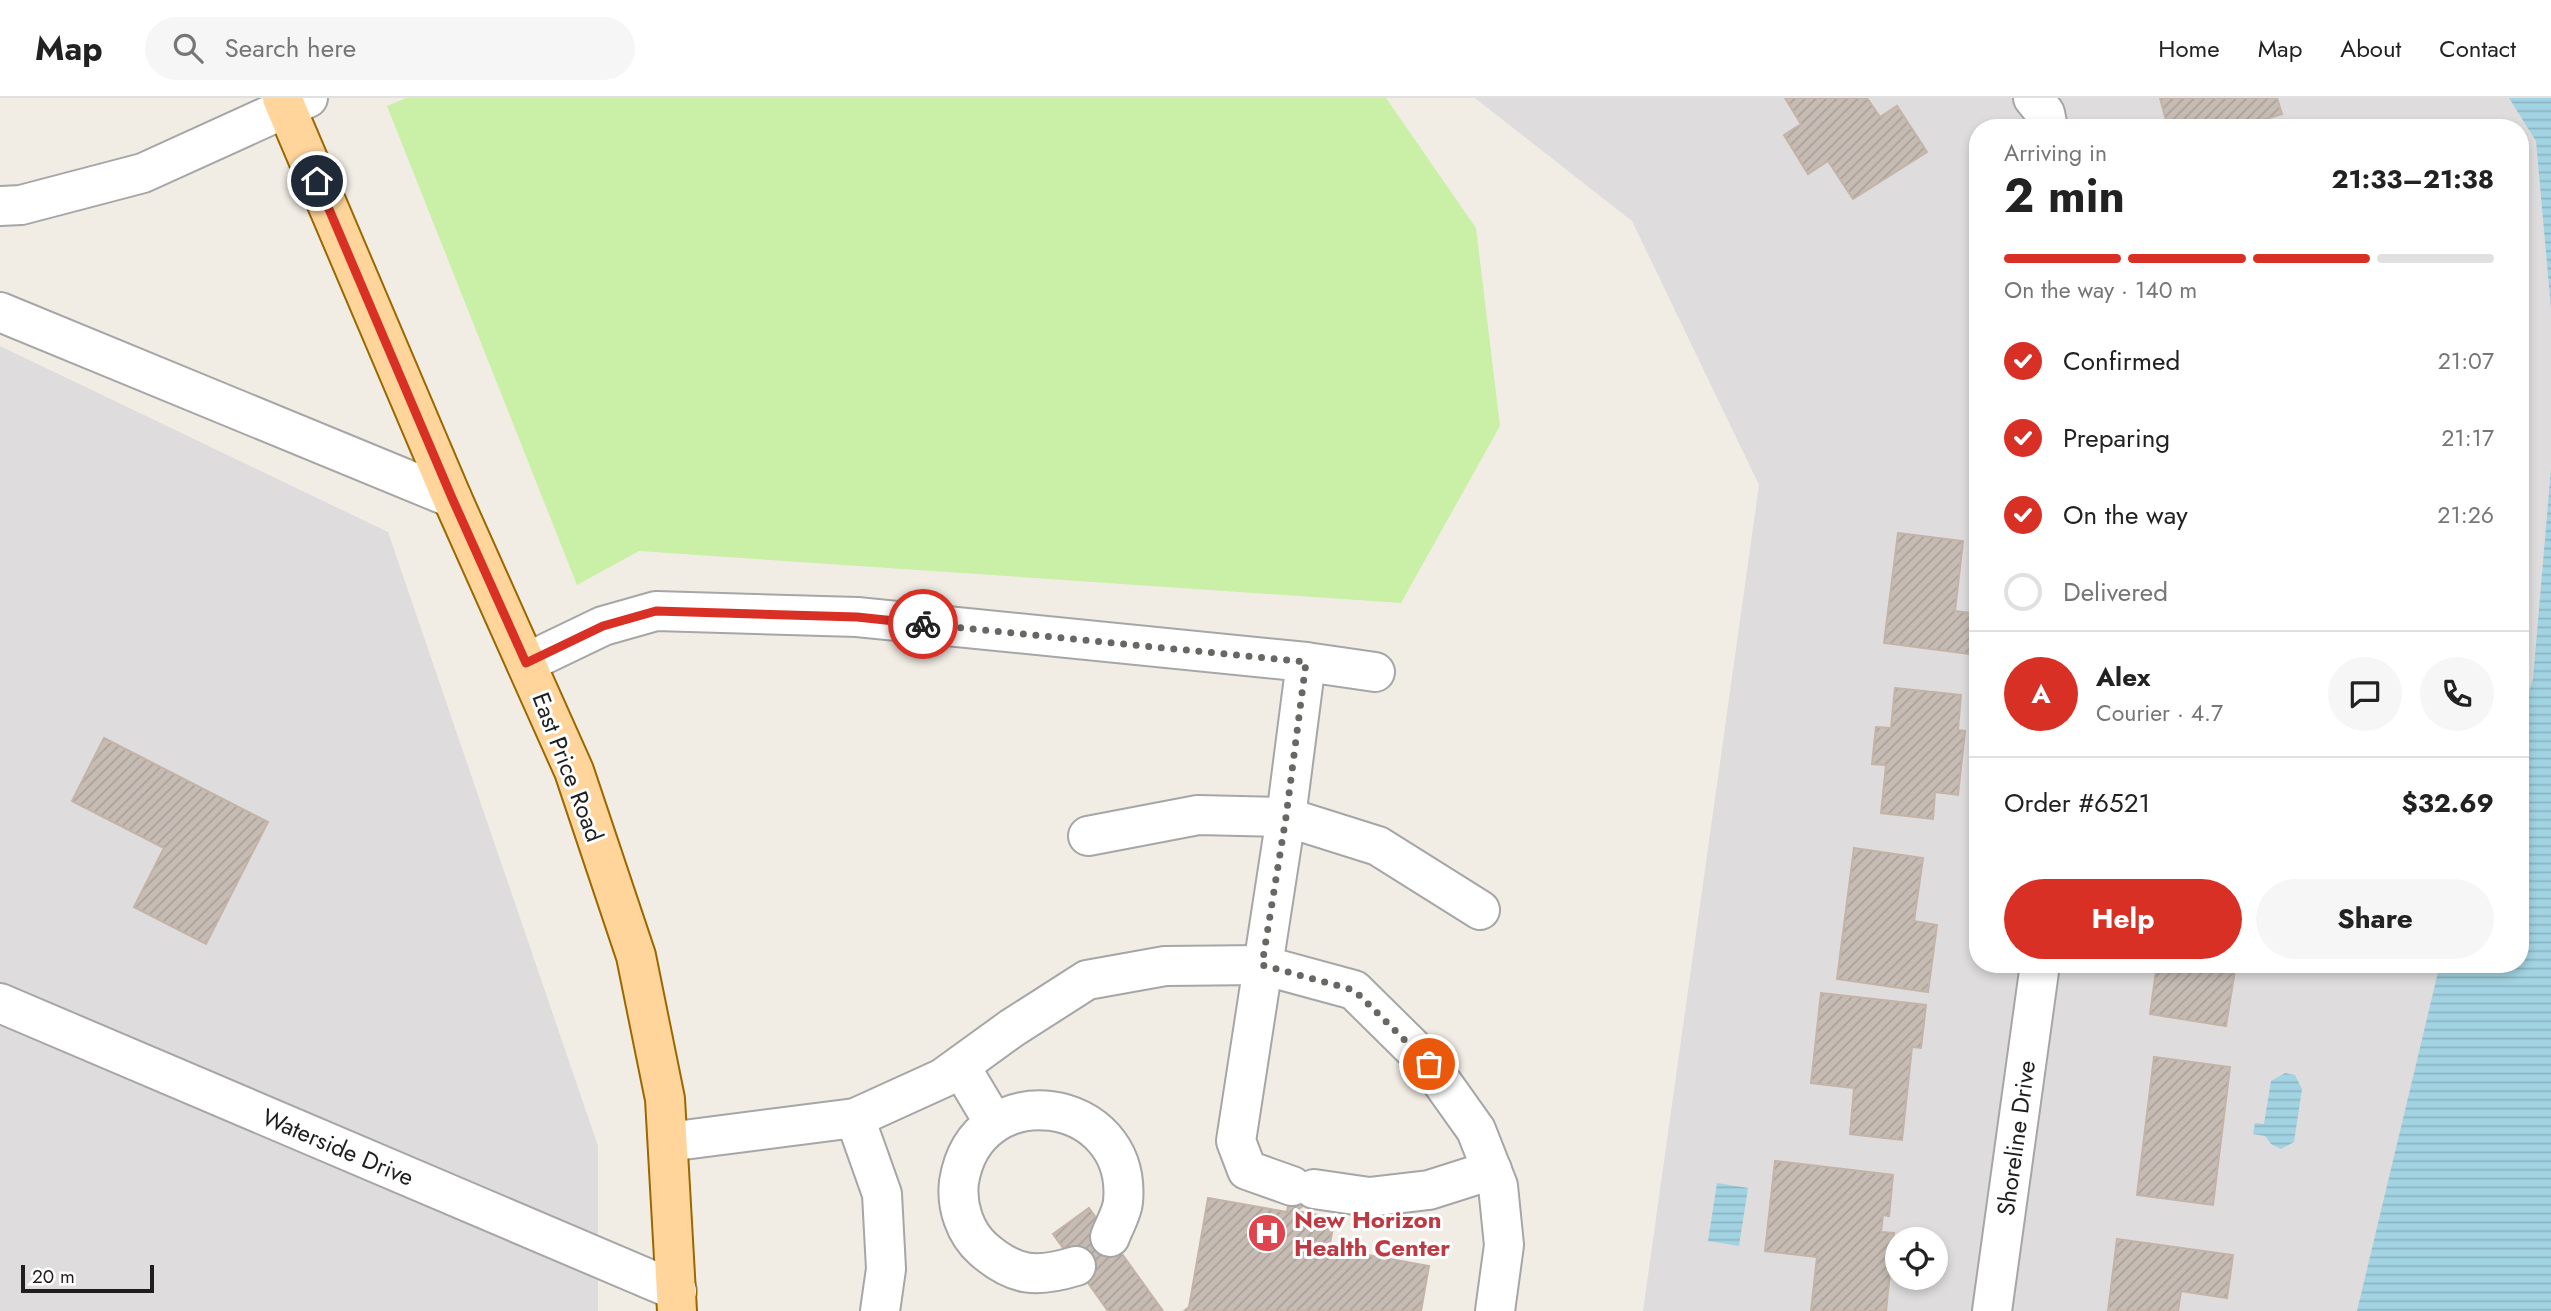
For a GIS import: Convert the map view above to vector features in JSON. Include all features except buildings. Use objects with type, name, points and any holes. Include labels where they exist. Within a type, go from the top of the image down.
[{"type":"main road","name":"East Price Road","points":[[292,101],[452,498],[574,771],[636,956],[665,1099],[677,1301]]},
{"type":"street","points":[[2033,98],[2045,113],[2046,119]]},
{"type":"street","points":[[0,206],[22,205],[143,173],[292,101]]},
{"type":"street","points":[[0,312],[452,498]]},
{"type":"street","points":[[526,663],[603,626],[656,611],[857,617],[1306,662],[1375,672]]},
{"type":"street","points":[[1306,662],[1286,817],[1236,1141],[1247,1170],[1303,1188],[1369,1197],[1429,1190],[1492,1170]]},
{"type":"street","points":[[1088,836],[1198,815],[1286,817],[1378,846],[1480,910]]},
{"type":"street","points":[[668,1142],[855,1118],[943,1078],[1012,1028],[1087,980],[1165,966],[1262,965],[1354,990],[1429,1064],[1476,1130],[1498,1186],[1504,1245],[1495,1311]]},
{"type":"street","name":"Shoreline Drive","points":[[1992,1311],[2039,973]]},
{"type":"street","name":"Waterside Drive","points":[[0,1003],[677,1301]]},
{"type":"street","points":[[960,1066],[994,1123]]},
{"type":"street","points":[[1076,1266],[1049,1275],[1022,1273],[997,1262],[976,1243],[963,1220],[958,1193],[962,1166],[974,1142],[994,1123],[1019,1111],[1046,1108],[1073,1115],[1096,1130],[1113,1152],[1122,1177],[1123,1205],[1110,1237]]},
{"type":"street","points":[[855,1118],[882,1194],[886,1269],[880,1311]]},
{"type":"shaded area","points":[[1475,98],[2551,98],[2551,1311],[1643,1311],[1759,485],[1632,221]]},
{"type":"shaded area","points":[[0,346],[388,532],[598,1146],[598,1311],[0,1311]]},
{"type":"green space","points":[[406,98],[1386,98],[1476,228],[1500,426],[1401,603],[639,551],[577,585],[387,106]]},
{"type":"water","points":[[2509,98],[2551,98],[2551,308],[2536,141],[2529,130],[2529,119],[2522,119]]},
{"type":"water","points":[[2551,469],[2551,1311],[2357,1311],[2438,973],[2529,973],[2529,691],[2533,679]]},
{"type":"water","points":[[2285,1073],[2295,1075],[2302,1089],[2294,1142],[2281,1149],[2271,1144],[2265,1136],[2253,1134],[2255,1123],[2264,1124],[2271,1081]]},
{"type":"water","points":[[1717,1183],[1748,1188],[1739,1246],[1708,1241]]},
{"type":"way so far","points":[[923,624],[1306,662],[1286,817],[1262,965],[1354,990],[1429,1064]]},
{"type":"place","name":"New Horizon Health Center","points":[[1267,1233]]},
{"type":"route","points":[[317,181],[452,498],[526,663],[603,626],[656,611],[857,617],[923,624]]}]
